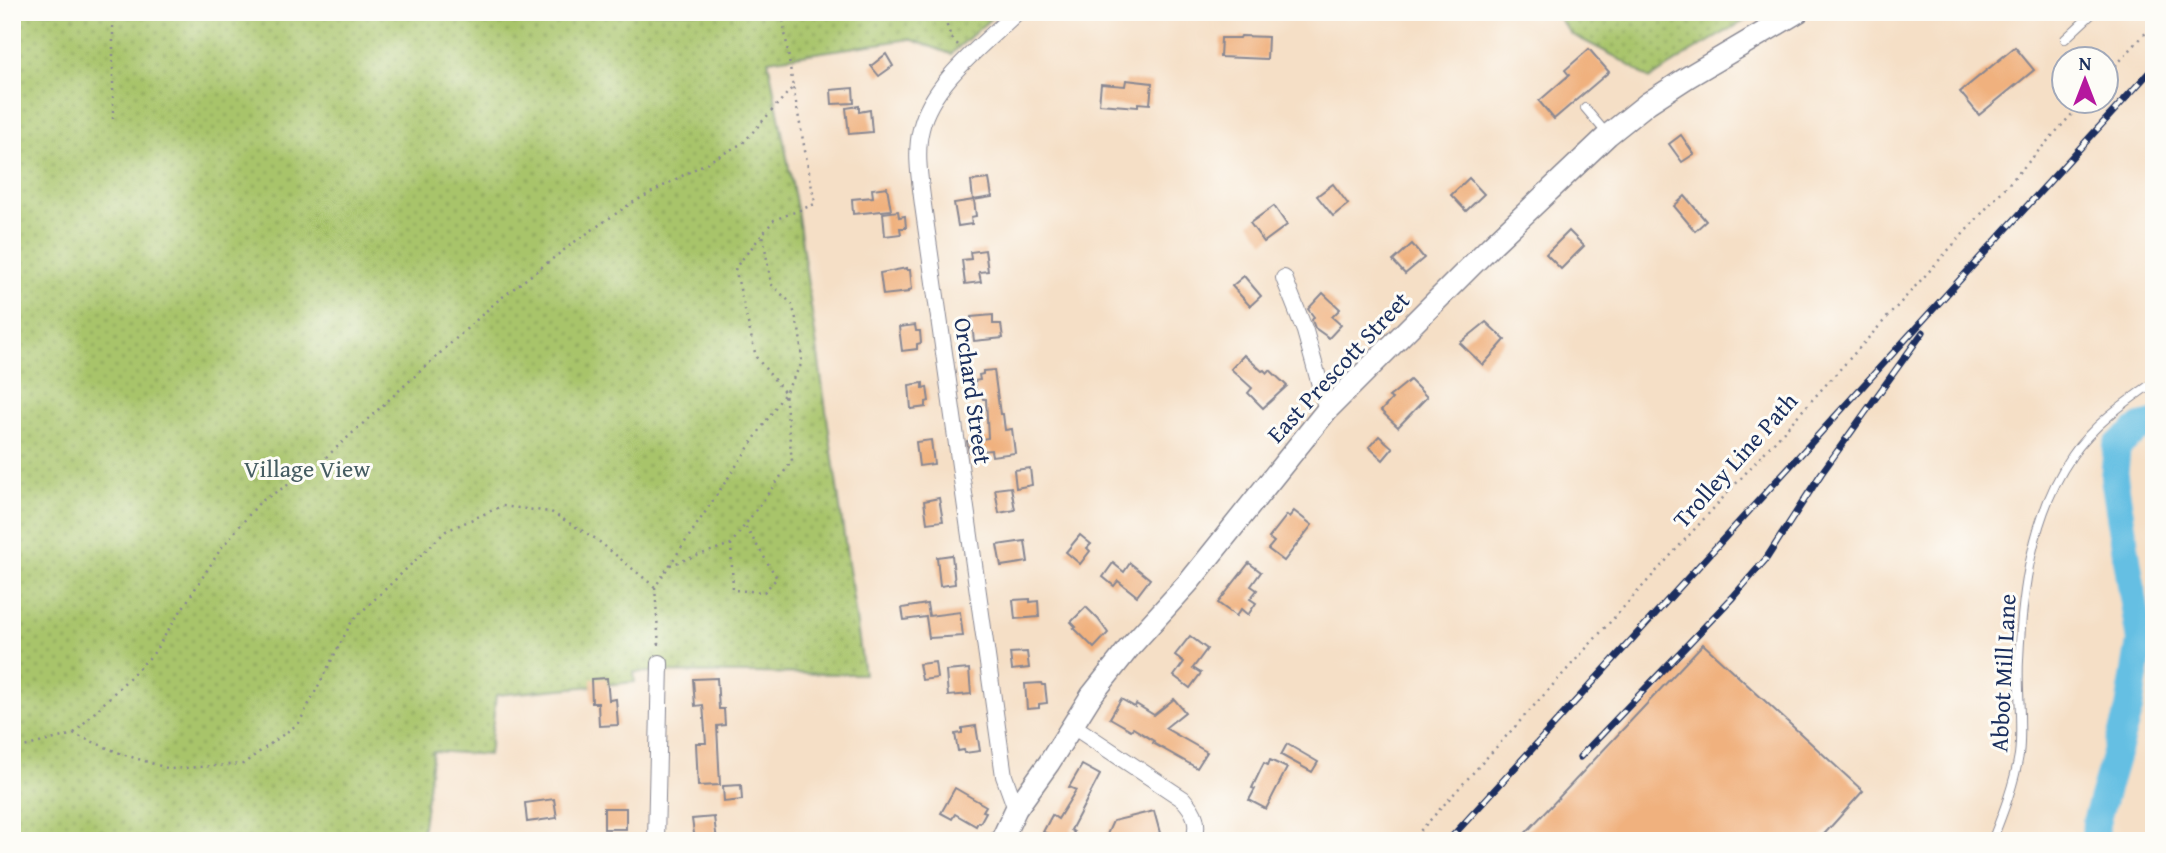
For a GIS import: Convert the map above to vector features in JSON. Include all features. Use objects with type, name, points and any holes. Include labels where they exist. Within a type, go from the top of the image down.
[{"type":"main road","name":"East Prescott Street","points":[[1001,841],[1016,809],[1091,696],[1189,582],[1327,410],[1491,246],[1608,135],[1648,103],[1688,77],[1798,12]]},
{"type":"street","name":"Orchard Street","points":[[1016,809],[1004,776],[920,174],[920,131],[925,113],[945,82],[1017,12]]},
{"type":"street","points":[[1284,278],[1305,331],[1327,410]]},
{"type":"street","points":[[656,841],[660,663]]},
{"type":"street","points":[[1073,726],[1171,790],[1193,810],[1198,826],[1194,841]]},
{"type":"lane","points":[[2065,40],[2094,12]]},
{"type":"lane","points":[[1585,108],[1608,135]]},
{"type":"lane","name":"Abbot Mill Lane","points":[[1992,841],[2008,799],[2019,755],[2021,711],[2018,662],[2022,621],[2037,534],[2045,511],[2073,454],[2116,409],[2154,382]]},
{"type":"path","points":[[113,12],[113,120]]},
{"type":"path","points":[[670,565],[731,544],[792,461],[785,393],[756,357],[735,268],[774,220],[815,204],[782,12]]},
{"type":"path","points":[[839,12],[883,12]]},
{"type":"path","points":[[942,12],[951,37],[970,58]]},
{"type":"path","points":[[2120,61],[2154,24]]},
{"type":"path","points":[[12,750],[74,734],[153,654],[222,547],[260,502],[312,470],[496,302],[573,243],[630,204],[743,143],[793,87]]},
{"type":"path","name":"Trolley Line Path","points":[[1411,841],[2070,116]]},
{"type":"path","points":[[660,663],[655,587],[785,393],[802,363],[800,334],[792,304],[771,284],[763,234]]},
{"type":"path","points":[[74,734],[121,754],[170,769],[243,764],[299,723],[352,621],[446,531],[502,506],[551,512],[596,539],[655,587]]},
{"type":"path","points":[[731,544],[733,590],[764,592],[777,578],[744,525]]},
{"type":"green space","name":"Village View","points":[[12,12],[998,12],[951,54],[910,39],[768,60],[797,209],[864,674],[634,672],[635,682],[496,695],[489,755],[433,751],[421,841],[12,841]]},
{"type":"green space","points":[[1554,12],[1760,12],[1650,79],[1616,57],[1571,34]]},
{"type":"building","points":[[1268,37],[1267,59],[1220,57],[1221,38]]},
{"type":"building","points":[[2015,47],[2034,70],[1979,115],[1960,92]]},
{"type":"building","points":[[1589,49],[1609,72],[1554,119],[1539,101],[1569,75],[1565,70]]},
{"type":"building","points":[[886,54],[893,66],[879,76],[871,66]]},
{"type":"building","points":[[1126,80],[1152,83],[1150,104],[1138,103],[1138,107],[1099,104],[1101,84],[1125,86]]},
{"type":"building","points":[[853,88],[854,103],[832,104],[831,90]]},
{"type":"building","points":[[859,106],[859,112],[870,110],[872,132],[849,134],[846,108]]},
{"type":"building","points":[[1681,135],[1694,154],[1682,162],[1669,144]]},
{"type":"building","points":[[1469,178],[1484,194],[1466,211],[1451,195]]},
{"type":"building","points":[[989,179],[992,197],[973,200],[971,181]]},
{"type":"building","points":[[1333,184],[1348,204],[1333,216],[1317,196]]},
{"type":"building","points":[[887,187],[891,210],[853,214],[852,199],[873,197],[872,189]]},
{"type":"building","points":[[1685,196],[1706,221],[1695,231],[1674,206]]},
{"type":"building","points":[[974,200],[976,216],[971,217],[972,224],[958,226],[954,203]]},
{"type":"building","points":[[1274,206],[1287,225],[1264,242],[1250,223]]},
{"type":"building","points":[[898,211],[899,217],[905,216],[906,228],[900,228],[901,234],[885,236],[883,213]]},
{"type":"building","points":[[1569,231],[1584,246],[1561,269],[1546,254]]},
{"type":"building","points":[[1412,244],[1424,258],[1405,274],[1393,261]]},
{"type":"building","points":[[985,250],[988,271],[979,272],[981,282],[965,284],[962,260],[971,259],[970,252]]},
{"type":"building","points":[[907,268],[910,270],[912,289],[909,292],[883,295],[880,273]]},
{"type":"building","points":[[1244,276],[1261,296],[1250,306],[1232,286]]},
{"type":"building","points":[[1323,293],[1340,309],[1332,317],[1341,325],[1329,338],[1315,328],[1312,320],[1314,317],[1308,309]]},
{"type":"building","points":[[993,315],[993,324],[1001,324],[1003,338],[974,341],[971,317]]},
{"type":"building","points":[[1486,322],[1505,340],[1483,365],[1460,343]]},
{"type":"building","points":[[915,325],[916,331],[920,331],[921,343],[917,344],[917,349],[902,351],[899,327]]},
{"type":"building","points":[[1244,355],[1262,371],[1267,373],[1270,370],[1287,386],[1263,408],[1248,393],[1252,388],[1231,369]]},
{"type":"building","points":[[994,370],[1000,414],[1003,414],[1005,430],[1012,429],[1015,453],[992,456],[991,450],[969,452],[967,441],[988,438],[986,399],[983,399],[982,393],[976,393],[974,381],[980,380],[979,375],[983,374],[983,371]]},
{"type":"building","points":[[1410,380],[1427,397],[1398,427],[1381,411],[1392,399],[1389,397]]},
{"type":"building","points":[[923,383],[923,388],[927,387],[929,401],[926,402],[926,407],[911,409],[909,385]]},
{"type":"building","points":[[1379,436],[1393,448],[1383,460],[1369,447]]},
{"type":"building","points":[[931,440],[934,464],[919,466],[916,442]]},
{"type":"building","points":[[1030,468],[1032,485],[1016,488],[1014,470]]},
{"type":"building","points":[[1011,487],[1015,510],[999,513],[995,489]]},
{"type":"building","points":[[939,498],[943,521],[927,523],[924,501]]},
{"type":"building","points":[[1294,511],[1312,525],[1284,561],[1268,549],[1274,542],[1269,538],[1287,515],[1289,517]]},
{"type":"building","points":[[1080,535],[1091,544],[1087,548],[1090,551],[1080,564],[1066,552]]},
{"type":"building","points":[[1025,541],[1028,562],[1001,566],[997,545]]},
{"type":"building","points":[[952,555],[955,584],[940,586],[937,557]]},
{"type":"building","points":[[1113,563],[1124,572],[1130,563],[1150,579],[1137,596],[1118,581],[1114,586],[1103,577]]},
{"type":"building","points":[[1249,563],[1261,572],[1251,586],[1257,590],[1250,599],[1256,603],[1248,615],[1241,609],[1236,616],[1218,603]]},
{"type":"building","points":[[1030,599],[1030,602],[1038,601],[1039,617],[1015,619],[1013,600]]},
{"type":"building","points":[[927,604],[929,616],[960,612],[963,636],[929,638],[926,617],[904,620],[902,608]]},
{"type":"building","points":[[1086,607],[1108,633],[1094,648],[1071,622]]},
{"type":"building","points":[[1190,636],[1207,649],[1193,668],[1201,673],[1190,688],[1174,676],[1184,662],[1175,655]]},
{"type":"building","points":[[1703,644],[1863,791],[1818,841],[1518,841]]},
{"type":"building","points":[[1027,652],[1029,668],[1012,670],[1010,653]]},
{"type":"building","points":[[935,662],[937,678],[922,680],[919,664]]},
{"type":"building","points":[[969,669],[971,694],[948,696],[946,671]]},
{"type":"building","points":[[607,678],[609,700],[616,699],[618,725],[599,726],[598,703],[592,703],[591,679]]},
{"type":"building","points":[[717,678],[719,709],[724,709],[725,725],[717,726],[720,785],[698,786],[696,743],[706,743],[703,705],[695,706],[693,679]]},
{"type":"building","points":[[1025,684],[1045,685],[1047,703],[1039,704],[1039,708],[1027,709]]},
{"type":"building","points":[[1121,699],[1154,715],[1174,699],[1185,712],[1165,728],[1207,752],[1197,768],[1153,743],[1154,741],[1133,728],[1131,730],[1110,718]]},
{"type":"building","points":[[976,726],[980,751],[958,751],[955,734],[962,733],[962,728]]},
{"type":"building","points":[[1287,744],[1318,762],[1312,772],[1281,755]]},
{"type":"building","points":[[1270,760],[1287,768],[1266,809],[1249,800],[1264,763],[1268,765]]},
{"type":"building","points":[[1082,765],[1100,775],[1071,830],[1074,832],[1068,841],[1044,841],[1048,834],[1043,832],[1052,815],[1058,819],[1076,790],[1069,787]]},
{"type":"building","points":[[741,785],[742,800],[724,802],[723,786]]},
{"type":"building","points":[[955,788],[986,806],[983,811],[986,812],[976,826],[955,814],[952,819],[941,813]]},
{"type":"building","points":[[554,799],[557,818],[527,822],[525,803]]},
{"type":"building","points":[[604,808],[626,808],[626,829],[604,829]]},
{"type":"building","points":[[1154,811],[1160,833],[1157,834],[1159,841],[1104,841],[1113,821]]},
{"type":"building","points":[[714,817],[717,841],[695,841],[692,819]]},
{"type":"waterway","points":[[2095,841],[2096,822],[2129,709],[2140,641],[2114,477],[2117,446],[2141,427],[2154,424]]},
{"type":"railway","points":[[1448,841],[2154,67]]},
{"type":"railway","points":[[1580,757],[1766,559],[1821,474],[1923,332]]}]
